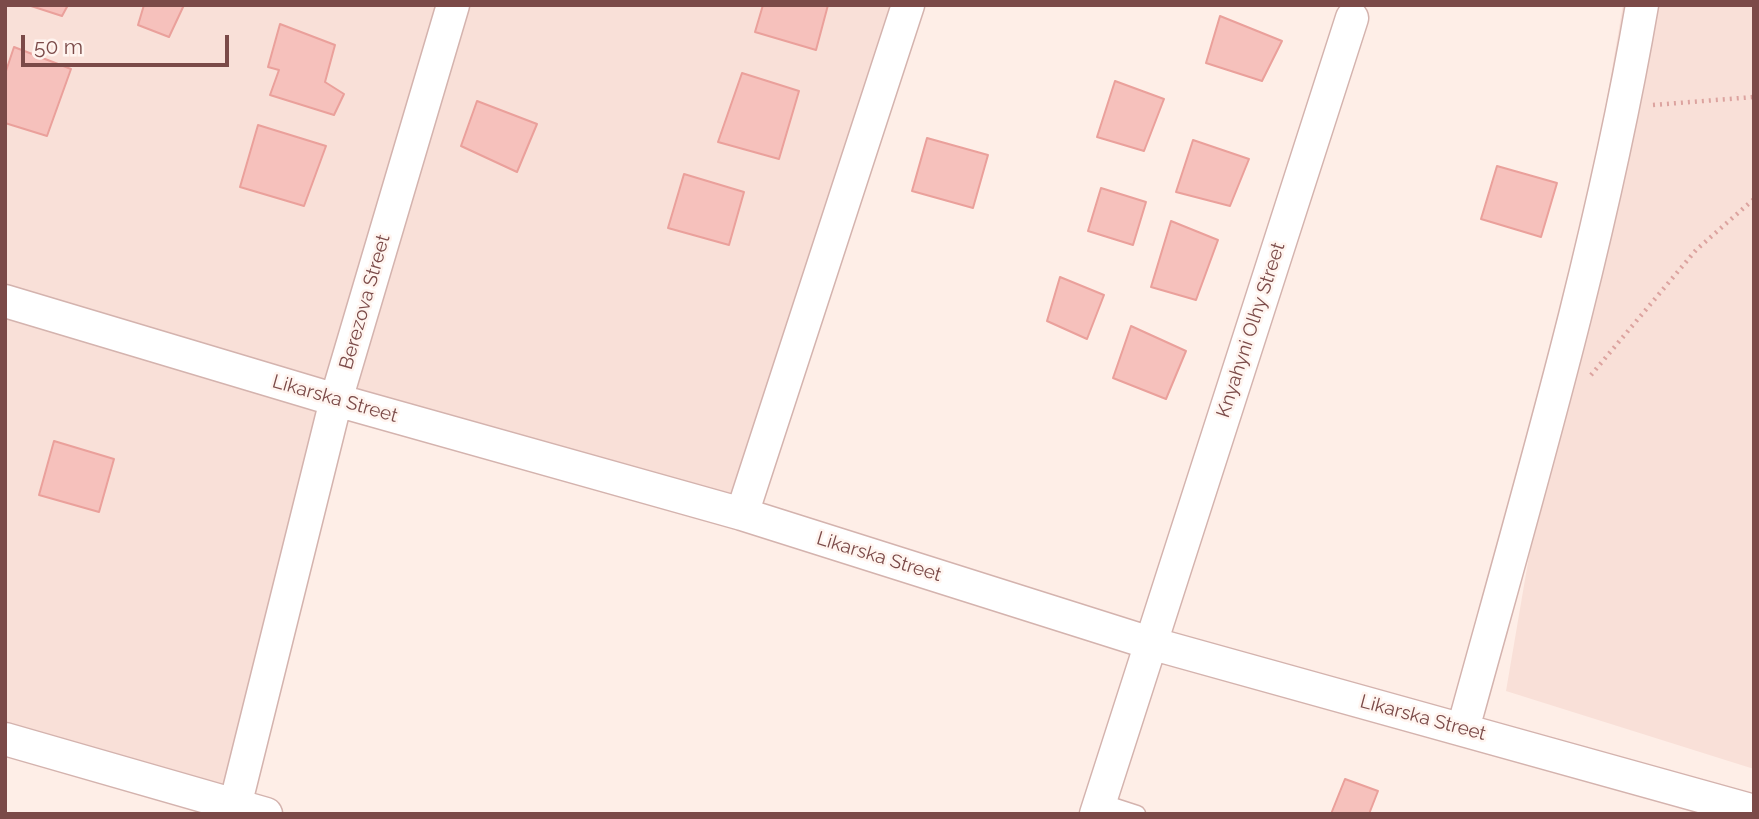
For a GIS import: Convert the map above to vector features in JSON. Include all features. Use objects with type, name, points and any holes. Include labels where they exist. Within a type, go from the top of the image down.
[{"type":"street","name":"Berezova Street","points":[[234,809],[336,400],[453,5]]},
{"type":"street","points":[[742,514],[908,5]]},
{"type":"street","points":[[1463,729],[1545,431],[1625,107],[1642,5]]},
{"type":"street","name":"Knyahyni Olhy Street","points":[[1098,808],[1352,18]]},
{"type":"street","name":"Likarska Street","points":[[5,301],[336,400],[742,514],[1150,643],[1754,811]]},
{"type":"street","points":[[5,740],[234,809],[266,814]]},
{"type":"lane","points":[[1098,808],[1137,814]]},
{"type":"path","points":[[1625,107],[1754,97]]},
{"type":"path","points":[[1589,378],[1696,250],[1754,199]]},
{"type":"shaded area","points":[[5,5],[908,5],[742,514],[336,400],[235,805],[5,739]]},
{"type":"shaded area","points":[[1623,5],[1754,5],[1754,769],[1506,691]]},
{"type":"building","points":[[28,5],[68,5],[62,16]]},
{"type":"building","points":[[144,5],[184,5],[169,37],[138,25]]},
{"type":"building","points":[[763,5],[828,5],[816,50],[755,32]]},
{"type":"building","points":[[1220,16],[1282,41],[1262,81],[1206,63]]},
{"type":"building","points":[[280,24],[335,45],[325,82],[344,94],[334,115],[270,95],[279,70],[268,67]]},
{"type":"building","points":[[14,47],[71,69],[47,136],[5,123],[5,74]]},
{"type":"building","points":[[742,73],[799,91],[779,159],[718,142]]},
{"type":"building","points":[[1115,81],[1164,99],[1144,151],[1097,137]]},
{"type":"building","points":[[477,101],[537,124],[517,172],[461,146]]},
{"type":"building","points":[[258,125],[326,146],[304,206],[240,187]]},
{"type":"building","points":[[927,138],[988,155],[973,208],[912,191]]},
{"type":"building","points":[[1193,140],[1249,159],[1230,206],[1176,192]]},
{"type":"building","points":[[1497,166],[1557,183],[1541,237],[1481,219]]},
{"type":"building","points":[[684,174],[744,192],[729,245],[668,228]]},
{"type":"building","points":[[1101,188],[1146,202],[1133,245],[1088,231]]},
{"type":"building","points":[[1171,221],[1218,240],[1196,300],[1151,287]]},
{"type":"building","points":[[1060,277],[1104,295],[1087,339],[1047,321]]},
{"type":"building","points":[[1131,326],[1186,351],[1166,399],[1113,378]]},
{"type":"building","points":[[54,441],[114,459],[99,512],[39,495]]},
{"type":"building","points":[[1345,779],[1378,791],[1369,814],[1331,814]]}]
